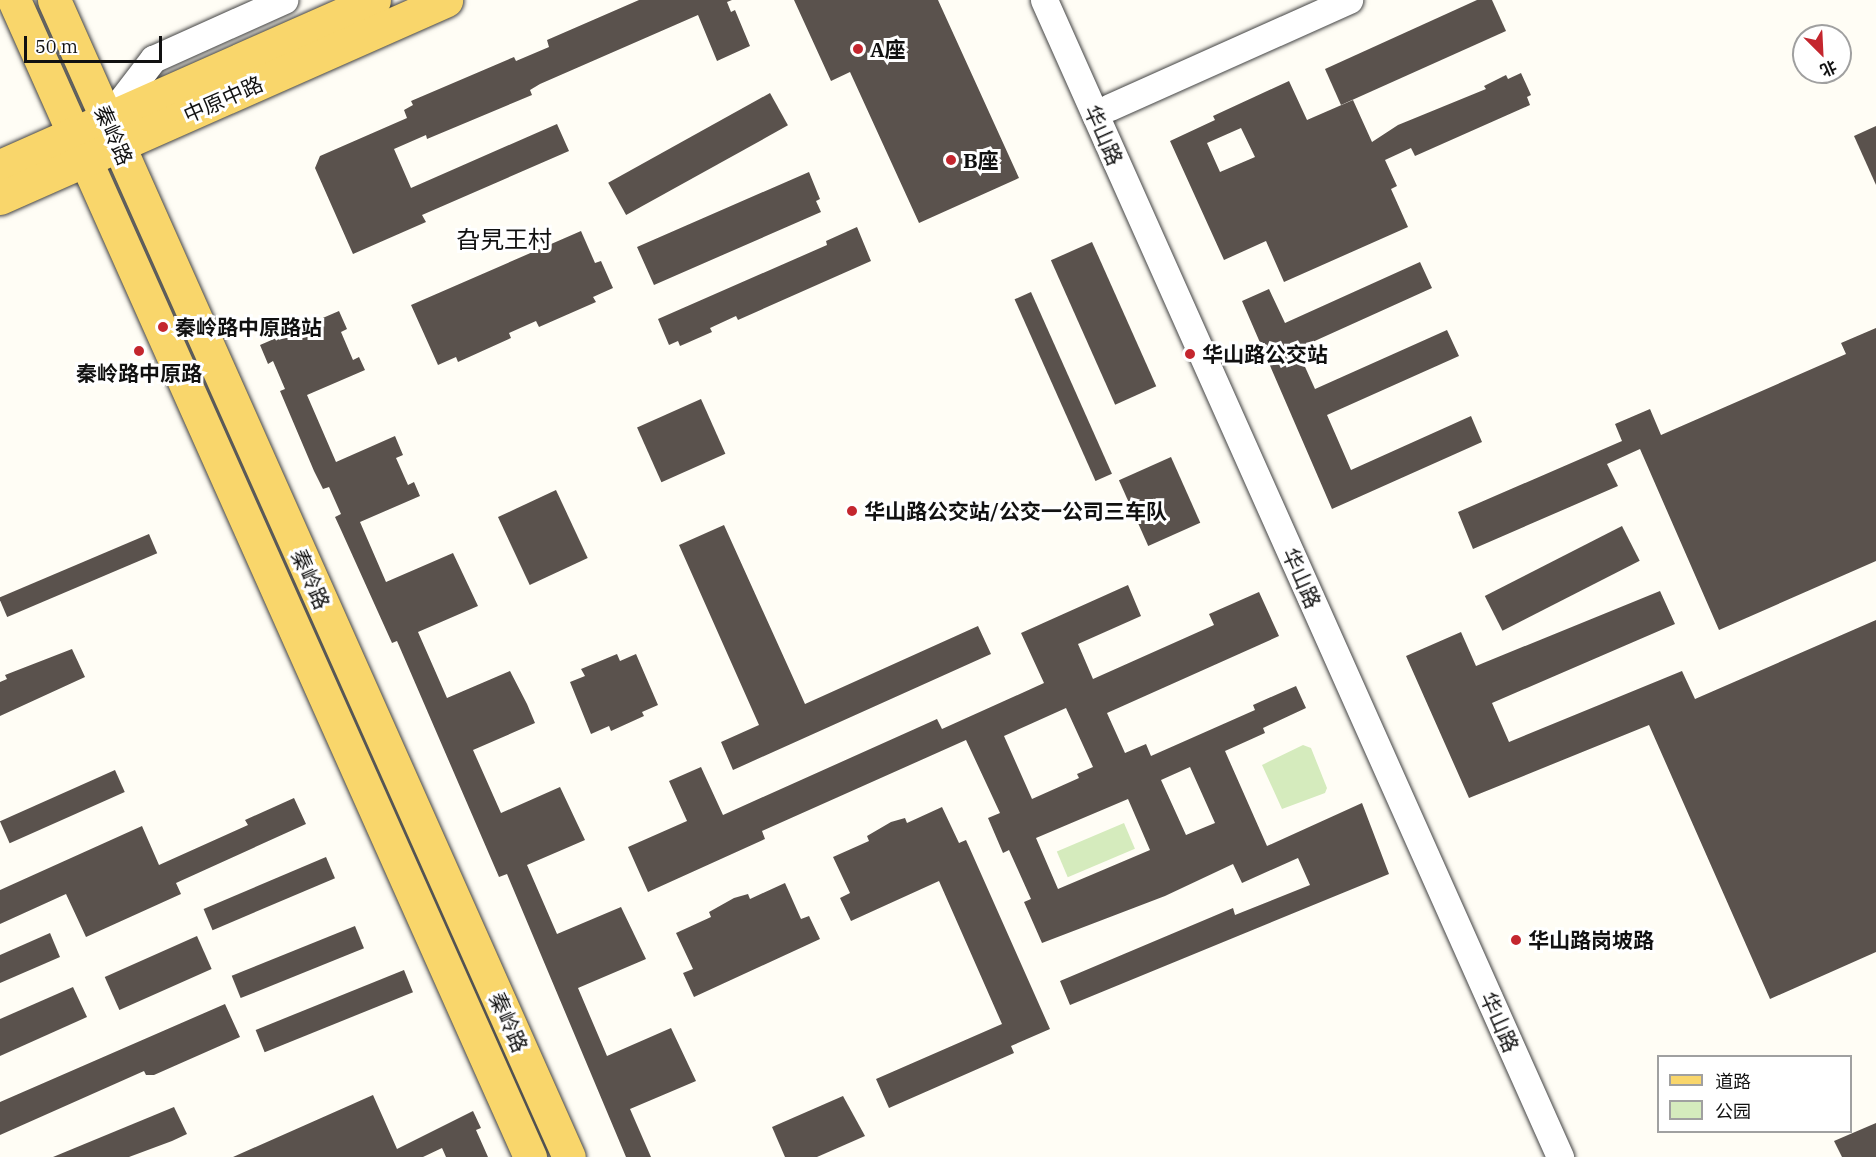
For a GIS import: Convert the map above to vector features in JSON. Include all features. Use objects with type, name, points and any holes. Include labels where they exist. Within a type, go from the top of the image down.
[{"type":"main road","name":"秦岭路","points":[[14,0],[530,1157]]},
{"type":"main road","name":"秦岭路","points":[[54,0],[569,1157]]},
{"type":"main road","name":"中原中路","points":[[0,198],[80,147],[374,0]]},
{"type":"main road","name":"中原中路","points":[[112,132],[446,0]]},
{"type":"main road","name":"中原中路","points":[[0,166],[80,147]]},
{"type":"street","points":[[112,132],[153,58],[284,0]]},
{"type":"street","name":"华山路","points":[[1044,0],[1560,1157]]},
{"type":"street","name":"华山路","points":[[1063,0],[1579,1157]]},
{"type":"street","points":[[1110,107],[1349,0]]},
{"type":"green space","points":[[1303,745],[1311,748],[1327,788],[1325,793],[1282,809],[1262,765]]},
{"type":"green space","points":[[1124,823],[1135,849],[1068,877],[1057,852]]},
{"type":"building","points":[[639,0],[732,0],[727,2],[731,12],[735,10],[750,46],[717,61],[698,15],[540,84],[530,90],[532,95],[427,139],[426,135],[394,149],[411,188],[557,124],[569,151],[422,215],[426,222],[353,254],[315,168],[320,156],[407,118],[404,110],[413,105],[411,101],[514,57],[516,61],[549,47],[547,40]]},
{"type":"building","points":[[794,0],[938,0],[1019,178],[919,223],[850,72],[831,81]]},
{"type":"building","points":[[1477,0],[1492,0],[1506,31],[1341,105],[1325,69]]},
{"type":"building","points":[[1521,73],[1531,95],[1527,97],[1530,105],[1415,156],[1411,148],[1385,160],[1397,186],[1391,189],[1408,227],[1284,282],[1266,241],[1224,260],[1170,141],[1215,120],[1213,116],[1289,81],[1307,120],[1353,100],[1372,142],[1398,125],[1486,89],[1484,86],[1506,75],[1508,79]],"holes":[[[1241,128],[1255,157],[1220,172],[1207,143]]]},
{"type":"building","points":[[770,93],[788,125],[626,215],[608,183]]},
{"type":"building","points":[[1876,126],[1876,185],[1854,136]]},
{"type":"building","points":[[809,172],[820,199],[816,201],[821,212],[654,285],[637,247]]},
{"type":"building","points":[[857,227],[871,261],[738,320],[736,316],[710,328],[712,332],[680,346],[678,341],[669,345],[658,319],[827,245],[826,241]]},
{"type":"building","points":[[581,231],[595,263],[601,261],[613,288],[593,297],[596,302],[539,327],[536,321],[509,333],[511,338],[458,362],[456,357],[438,365],[411,305]]},
{"type":"building","points":[[1092,242],[1156,386],[1115,405],[1051,260]]},
{"type":"building","points":[[1420,262],[1432,288],[1297,349],[1315,389],[1447,330],[1459,356],[1327,415],[1351,470],[1471,416],[1482,442],[1332,509],[1242,301],[1269,289],[1285,323]]},
{"type":"building","points":[[1031,292],[1112,474],[1095,481],[1015,299]]},
{"type":"building","points":[[339,311],[347,329],[341,332],[353,360],[359,357],[365,370],[307,395],[336,462],[395,436],[403,455],[396,458],[408,485],[414,482],[420,496],[360,522],[386,582],[453,553],[478,606],[418,632],[447,698],[510,671],[527,704],[535,723],[473,750],[501,813],[560,787],[585,840],[527,865],[557,934],[621,907],[646,959],[578,988],[607,1056],[671,1028],[696,1081],[630,1109],[651,1157],[626,1157],[507,874],[499,877],[397,641],[392,643],[335,517],[341,514],[329,487],[323,489],[314,471],[280,391],[285,389],[273,361],[268,364],[260,345]]},
{"type":"building","points":[[1876,328],[1876,561],[1719,630],[1640,449],[1607,464],[1618,486],[1473,549],[1458,512],[1622,441],[1615,424],[1650,409],[1661,435],[1846,354],[1841,343]]},
{"type":"building","points":[[701,399],[725,454],[661,482],[637,427]]},
{"type":"building","points":[[1171,457],[1200,523],[1148,546],[1119,480]]},
{"type":"building","points":[[556,490],[588,558],[530,585],[498,517]]},
{"type":"building","points":[[724,525],[805,704],[978,626],[991,654],[733,770],[721,742],[759,725],[679,545]]},
{"type":"building","points":[[1622,526],[1640,561],[1502,631],[1485,596]]},
{"type":"building","points":[[149,534],[157,553],[7,617],[0,597]]},
{"type":"building","points":[[1128,585],[1141,616],[1078,644],[1093,679],[1214,625],[1209,614],[1259,592],[1279,636],[1107,713],[1125,753],[1146,744],[1151,756],[1255,710],[1253,705],[1296,686],[1306,708],[1263,728],[1265,733],[1225,751],[1267,846],[1362,803],[1389,874],[1070,1005],[1060,981],[1233,908],[1235,915],[1310,885],[1298,858],[1242,883],[1233,864],[1165,896],[1042,943],[1024,902],[1031,899],[1009,850],[1003,853],[988,818],[1000,813],[966,740],[762,831],[765,839],[648,892],[628,847],[687,821],[669,781],[701,767],[723,815],[937,719],[942,729],[1044,683],[1021,633]],"holes":[[[1066,708],[1093,767],[1077,774],[1079,778],[1032,799],[1004,736]],[[1190,767],[1215,823],[1186,835],[1161,780]],[[1128,799],[1150,850],[1058,889],[1036,838]]]},
{"type":"building","points":[[1660,591],[1675,624],[1492,703],[1509,742],[1682,671],[1695,699],[1876,620],[1876,952],[1770,999],[1649,725],[1469,798],[1406,656],[1461,632],[1476,666]]},
{"type":"building","points":[[72,649],[85,677],[0,716],[0,682],[7,679],[5,675]]},
{"type":"building","points":[[617,654],[620,661],[636,654],[658,705],[642,712],[644,716],[611,731],[609,726],[591,734],[570,682],[585,676],[581,669]]},
{"type":"building","points":[[115,770],[125,792],[10,843],[0,821]]},
{"type":"building","points":[[294,798],[306,824],[176,883],[181,894],[86,937],[66,894],[0,924],[0,890],[142,826],[159,865],[248,825],[245,820]]},
{"type":"building","points":[[942,807],[959,843],[966,840],[1050,1029],[1011,1046],[1014,1053],[889,1108],[876,1079],[1002,1024],[939,881],[851,921],[840,898],[850,893],[833,857],[869,841],[867,836],[891,822],[905,818],[907,823]]},
{"type":"building","points":[[326,857],[335,878],[213,930],[204,909]]},
{"type":"building","points":[[785,883],[801,919],[809,916],[820,939],[694,997],[683,973],[693,969],[676,933],[711,917],[709,912],[734,898],[748,894],[750,899]]},
{"type":"building","points":[[355,926],[364,948],[241,998],[232,976]]},
{"type":"building","points":[[50,933],[60,957],[0,983],[0,955]]},
{"type":"building","points":[[197,936],[212,969],[119,1010],[105,977]]},
{"type":"building","points":[[404,970],[413,992],[265,1052],[256,1030]]},
{"type":"building","points":[[73,987],[87,1017],[0,1056],[0,1019]]},
{"type":"building","points":[[225,1004],[240,1037],[154,1075],[146,1075],[144,1071],[0,1135],[0,1102]]},
{"type":"building","points":[[373,1095],[397,1149],[473,1111],[481,1128],[476,1130],[488,1157],[446,1157],[442,1148],[423,1157],[233,1157]]},
{"type":"building","points":[[843,1096],[865,1136],[817,1157],[785,1157],[772,1127]]},
{"type":"building","points":[[174,1107],[187,1134],[172,1141],[129,1157],[53,1157]]},
{"type":"building","points":[[1876,1123],[1876,1157],[1842,1157],[1834,1141]]},
{"type":"place","name":"A座","points":[[858,49]]},
{"type":"place","name":"B座","points":[[951,160]]},
{"type":"place","name":"秦岭路中原路站","points":[[163,327]]},
{"type":"place","name":"秦岭路中原路","points":[[139,351]]},
{"type":"place","name":"华山路公交站","points":[[1190,354]]},
{"type":"place","name":"华山路公交站/公交一公司三车队","points":[[852,511]]},
{"type":"place","name":"华山路岗坡路","points":[[1516,940]]},
{"type":"district","name":"旮旯王村","points":[[504,240]]}]
